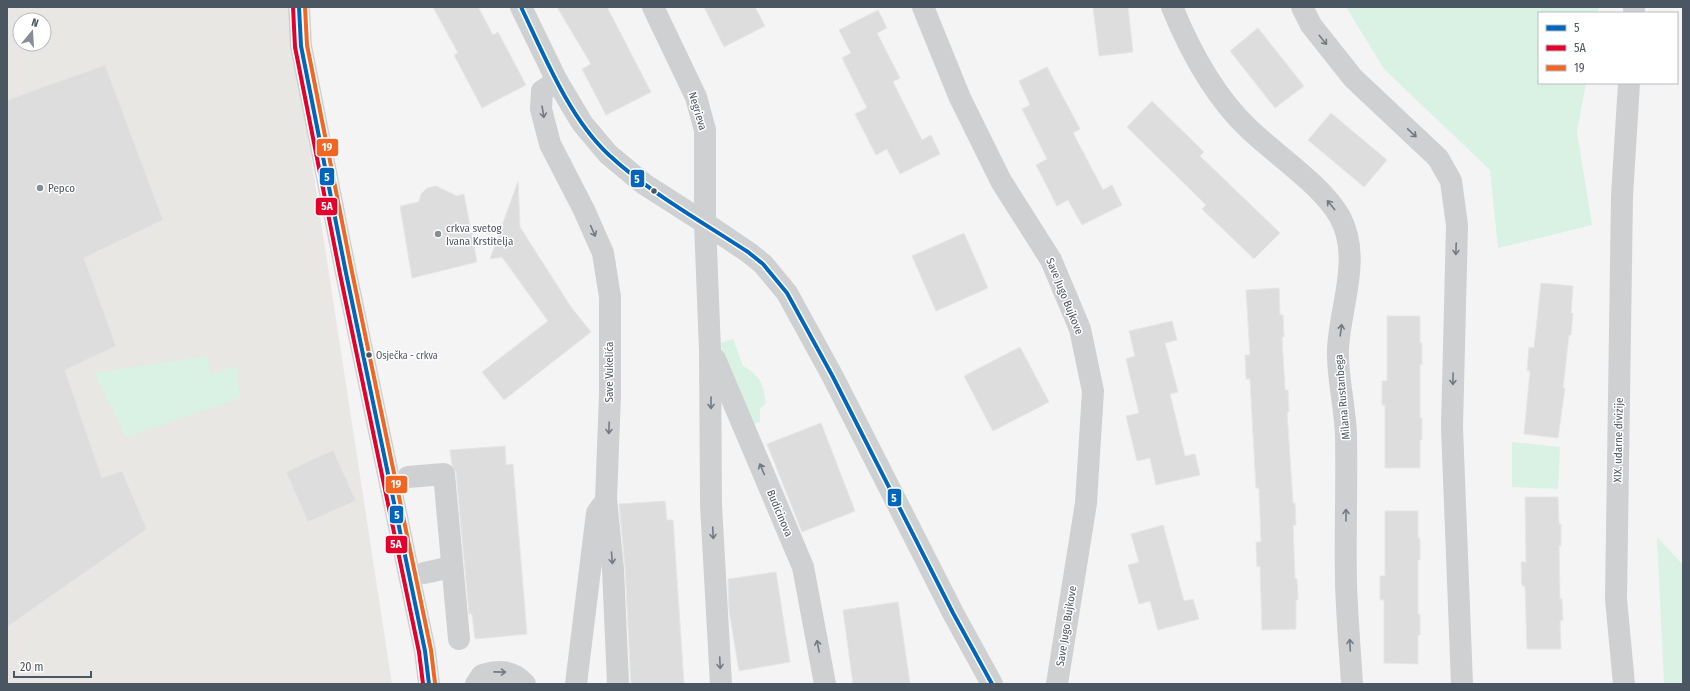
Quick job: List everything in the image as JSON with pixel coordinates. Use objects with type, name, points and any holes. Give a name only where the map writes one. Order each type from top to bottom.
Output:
[{"type":"street","points":[[300,7],[301,46],[346,273],[426,651],[429,684]]},
{"type":"street","points":[[521,7],[557,81],[582,123],[608,154],[644,184],[706,222],[763,264],[787,293],[836,384],[953,613],[992,684]]},
{"type":"street","name":"Negrieva","points":[[653,7],[696,97],[705,130],[710,350],[711,505],[721,684]]},
{"type":"street","name":"Save Jugo Bujkove","points":[[922,7],[960,98],[1001,181],[1051,260],[1080,330],[1093,391],[1086,503],[1057,684]]},
{"type":"street","name":"Milana Rustanbega","points":[[1172,7],[1180,28],[1211,84],[1248,128],[1317,189],[1339,215],[1343,223],[1348,245],[1350,270],[1338,349],[1346,433],[1346,584],[1352,684]]},
{"type":"street","points":[[1302,7],[1310,25],[1353,78],[1438,158],[1451,181],[1457,225],[1452,427],[1462,684]]},
{"type":"street","name":"Save Vukelića","points":[[557,81],[542,91],[541,109],[550,144],[584,210],[603,253],[610,297],[610,395],[606,499],[613,569],[618,684]]},
{"type":"street","name":"XIX. udarne divizije","points":[[1624,684],[1616,598],[1622,196],[1629,84]]},
{"type":"street","name":"Budicinova","points":[[710,350],[803,568],[825,684]]},
{"type":"street","points":[[408,477],[444,474],[459,639]]},
{"type":"street","points":[[576,684],[596,513],[606,499]]},
{"type":"street","points":[[424,573],[452,567]]},
{"type":"street","points":[[476,684],[482,675],[504,671],[518,677],[525,684]]},
{"type":"shaded area","points":[[7,7],[288,7],[392,684],[7,684]]},
{"type":"green space","points":[[1346,7],[1599,7],[1598,12],[1538,12],[1538,84],[1586,84],[1577,132],[1592,225],[1498,248],[1490,170],[1384,69]]},
{"type":"green space","points":[[733,339],[743,366],[754,373],[760,380],[766,403],[760,409],[760,422],[747,427],[720,343]]},
{"type":"green space","points":[[207,356],[210,374],[237,366],[240,398],[126,437],[94,373]]},
{"type":"green space","points":[[1512,442],[1560,447],[1558,489],[1512,487]]},
{"type":"green space","points":[[1657,537],[1683,565],[1683,684],[1664,684]]},
{"type":"building","points":[[433,7],[478,7],[493,35],[498,32],[526,85],[482,108],[454,55],[458,53]]},
{"type":"building","points":[[557,7],[607,7],[651,92],[606,115],[582,69],[591,64]]},
{"type":"building","points":[[704,7],[755,7],[765,26],[724,47]]},
{"type":"building","points":[[1093,7],[1128,7],[1133,52],[1099,56]]},
{"type":"building","points":[[878,10],[887,28],[877,33],[900,78],[893,82],[922,140],[931,135],[940,154],[900,174],[887,149],[876,155],[855,114],[867,108],[842,58],[851,53],[839,30]]},
{"type":"building","points":[[1258,28],[1304,86],[1275,108],[1230,51]]},
{"type":"building","points":[[105,65],[163,220],[84,258],[116,346],[65,370],[102,478],[122,471],[147,529],[7,627],[7,100]]},
{"type":"building","points":[[1047,67],[1080,129],[1073,133],[1103,190],[1112,185],[1122,205],[1082,225],[1068,200],[1057,206],[1036,165],[1047,159],[1022,109],[1030,105],[1019,81]]},
{"type":"building","points":[[1152,101],[1204,152],[1200,156],[1280,233],[1254,259],[1202,209],[1206,205],[1127,127]]},
{"type":"building","points":[[1331,113],[1387,160],[1364,187],[1308,140]]},
{"type":"building","points":[[518,181],[520,227],[571,307],[591,332],[504,400],[482,372],[548,321],[502,257],[490,259]]},
{"type":"building","name":"crkva svetog Ivana Krstitelja","points":[[436,186],[457,196],[464,194],[477,262],[412,278],[400,206],[419,202],[421,194],[427,188]]},
{"type":"building","points":[[964,233],[988,288],[936,311],[912,256]]},
{"type":"building","points":[[1541,283],[1573,286],[1571,335],[1569,335],[1563,388],[1565,388],[1558,438],[1524,434],[1530,371],[1527,371],[1529,347],[1534,348]]},
{"type":"building","points":[[1279,288],[1280,315],[1283,315],[1284,337],[1282,337],[1285,390],[1288,390],[1289,412],[1287,412],[1293,503],[1295,503],[1296,525],[1293,525],[1295,579],[1297,579],[1298,600],[1296,600],[1296,629],[1262,630],[1260,566],[1257,567],[1256,542],[1261,542],[1259,488],[1256,488],[1250,379],[1246,379],[1245,355],[1250,355],[1246,290]]},
{"type":"building","points":[[1387,316],[1420,316],[1422,365],[1420,364],[1420,418],[1422,418],[1422,440],[1420,440],[1420,468],[1385,468],[1385,405],[1382,405],[1382,381],[1387,381]]},
{"type":"building","points":[[1172,321],[1177,340],[1165,343],[1178,392],[1170,394],[1185,456],[1195,454],[1200,475],[1156,485],[1150,458],[1137,461],[1126,416],[1139,413],[1126,359],[1135,356],[1129,331]]},
{"type":"building","points":[[1020,347],[1049,402],[993,431],[964,376]]},
{"type":"building","points":[[821,423],[855,511],[802,532],[767,444]]},
{"type":"building","points":[[505,446],[506,465],[513,464],[527,634],[475,639],[472,614],[469,614],[456,473],[452,465],[450,450]]},
{"type":"building","points":[[333,450],[356,501],[308,522],[286,472]]},
{"type":"building","points":[[1525,497],[1558,497],[1559,524],[1561,524],[1561,546],[1559,545],[1560,599],[1562,599],[1563,620],[1560,621],[1561,649],[1527,649],[1525,586],[1522,586],[1521,562],[1526,562]]},
{"type":"building","points":[[665,501],[667,520],[673,520],[684,684],[631,684],[625,568],[619,504]]},
{"type":"building","points":[[1385,511],[1418,511],[1420,560],[1418,560],[1418,614],[1420,614],[1420,635],[1418,635],[1418,664],[1384,663],[1384,600],[1380,600],[1380,576],[1385,576]]},
{"type":"building","points":[[1163,525],[1184,601],[1193,599],[1199,619],[1158,630],[1150,601],[1139,604],[1128,565],[1139,562],[1131,534]]},
{"type":"building","points":[[776,572],[790,662],[739,671],[729,610],[728,579]]},
{"type":"building","points":[[898,602],[910,684],[853,684],[843,610]]},
{"type":"transit line","name":"5A","points":[[293,7],[295,47],[340,274],[419,652],[423,684]]},
{"type":"transit line","name":"5","points":[[299,7],[301,46],[346,273],[425,651],[429,684]]},
{"type":"transit line","name":"19","points":[[305,7],[307,45],[352,272],[431,650],[435,683]]},
{"type":"transit line","name":"5","points":[[521,7],[548,65],[570,105],[595,140],[609,155],[641,182],[748,252],[763,264],[787,293],[833,377],[953,613],[992,684]]},
{"type":"place","name":"Pepco","points":[[40,188]]},
{"type":"place","name":"crkva svetog Ivana Krstitelja","points":[[438,234]]},
{"type":"place","name":"Osječka - crkva","points":[[369,355]]}]
